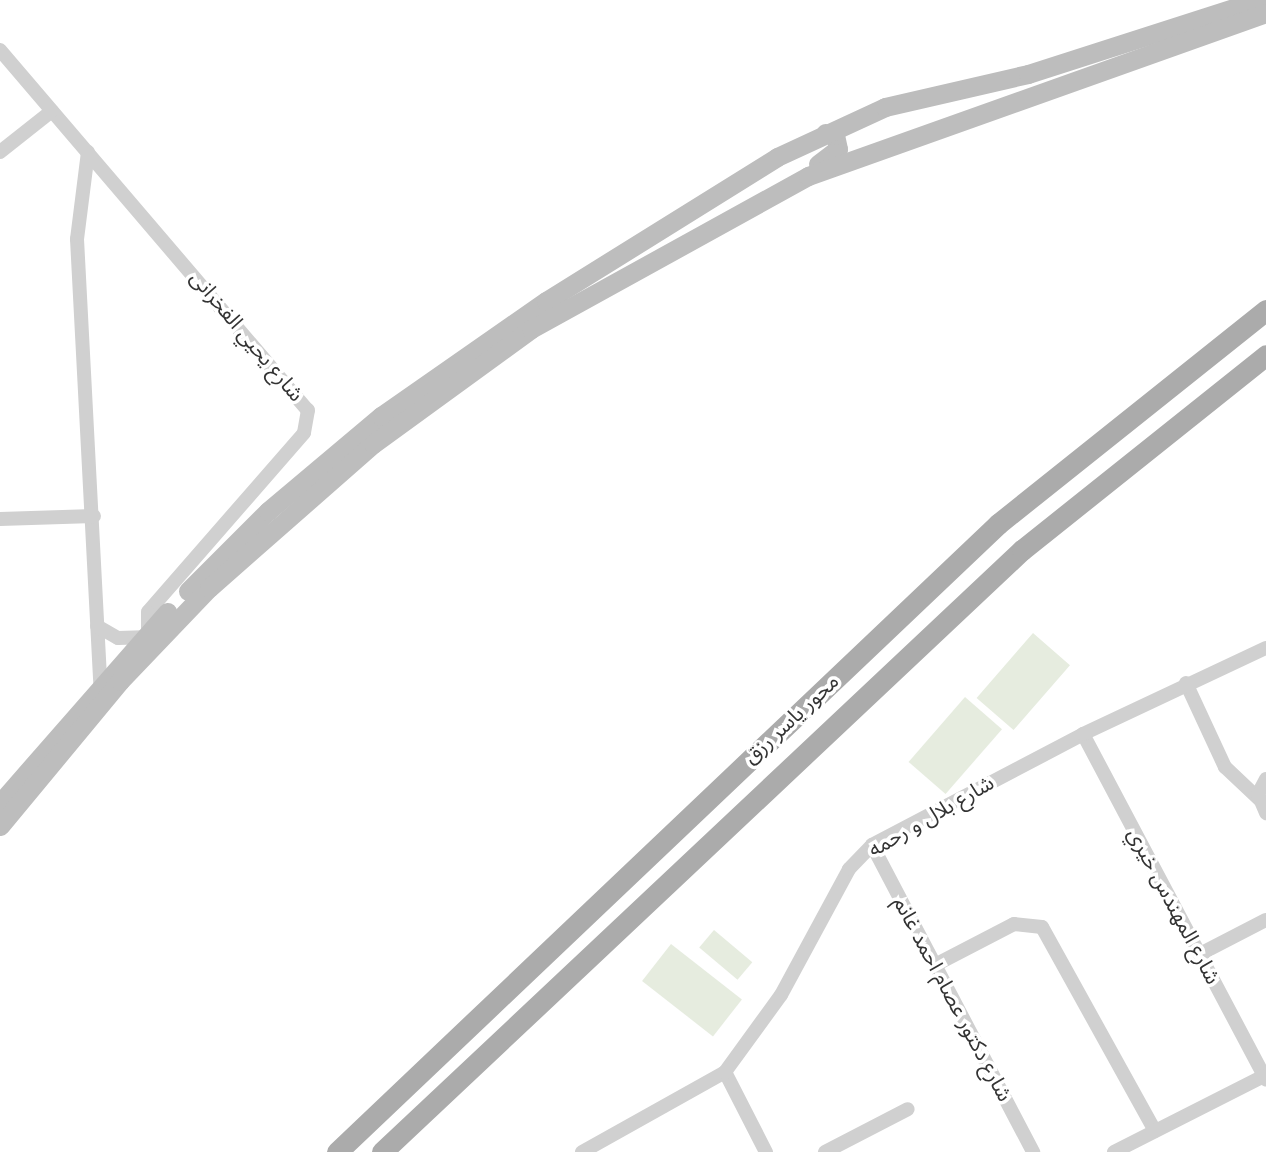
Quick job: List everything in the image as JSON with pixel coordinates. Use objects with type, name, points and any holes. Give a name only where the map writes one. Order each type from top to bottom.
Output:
[{"type":"main road","name":"محور ياسر رزق","points":[[337,1152],[998,524],[1266,310]]},
{"type":"main road","name":"محور ياسر رزق","points":[[382,1152],[1021,550],[1266,355]]},
{"type":"street","points":[[0,803],[100,683],[236,530],[480,345],[825,132],[885,107],[1028,74],[1258,0]]},
{"type":"street","points":[[0,826],[167,631],[373,444],[568,306],[808,176],[1266,13]]},
{"type":"street","name":"شارع يحيي الفخرانى","points":[[0,50],[308,410],[304,433],[236,530]]},
{"type":"street","points":[[0,152],[52,111]]},
{"type":"street","points":[[808,176],[838,149],[838,139],[825,132]]},
{"type":"street","points":[[88,152],[77,239],[94,516],[100,683]]},
{"type":"street","points":[[0,519],[94,516]]},
{"type":"street","points":[[97,626],[118,638],[145,634]]},
{"type":"street","name":"شارع بلال و رحمه","points":[[582,1152],[725,1072],[781,995],[849,869],[872,845],[1083,734],[1186,683],[1266,648]]},
{"type":"street","points":[[1186,683],[1225,767],[1259,799],[1266,813]]},
{"type":"street","name":"شارع المهندس خيري","points":[[1083,734],[1265,1077]]},
{"type":"street","points":[[1259,799],[1266,779]]},
{"type":"street","name":"شارع دكتور عصام احمد غانم","points":[[872,845],[1033,1152]]},
{"type":"street","points":[[1200,954],[1266,920]]},
{"type":"street","points":[[935,965],[1014,924],[1042,927],[1155,1131]]},
{"type":"street","points":[[725,1072],[766,1152]]},
{"type":"street","points":[[1114,1152],[1265,1077]]},
{"type":"street","points":[[825,1152],[908,1109]]},
{"type":"shaded area","points":[[1033,633],[1070,665],[1014,730],[977,698]]},
{"type":"shaded area","points":[[965,697],[1002,729],[946,794],[909,762]]},
{"type":"shaded area","points":[[714,930],[752,962],[738,980],[699,948]]},
{"type":"shaded area","points":[[671,944],[742,999],[713,1036],[642,981]]}]
